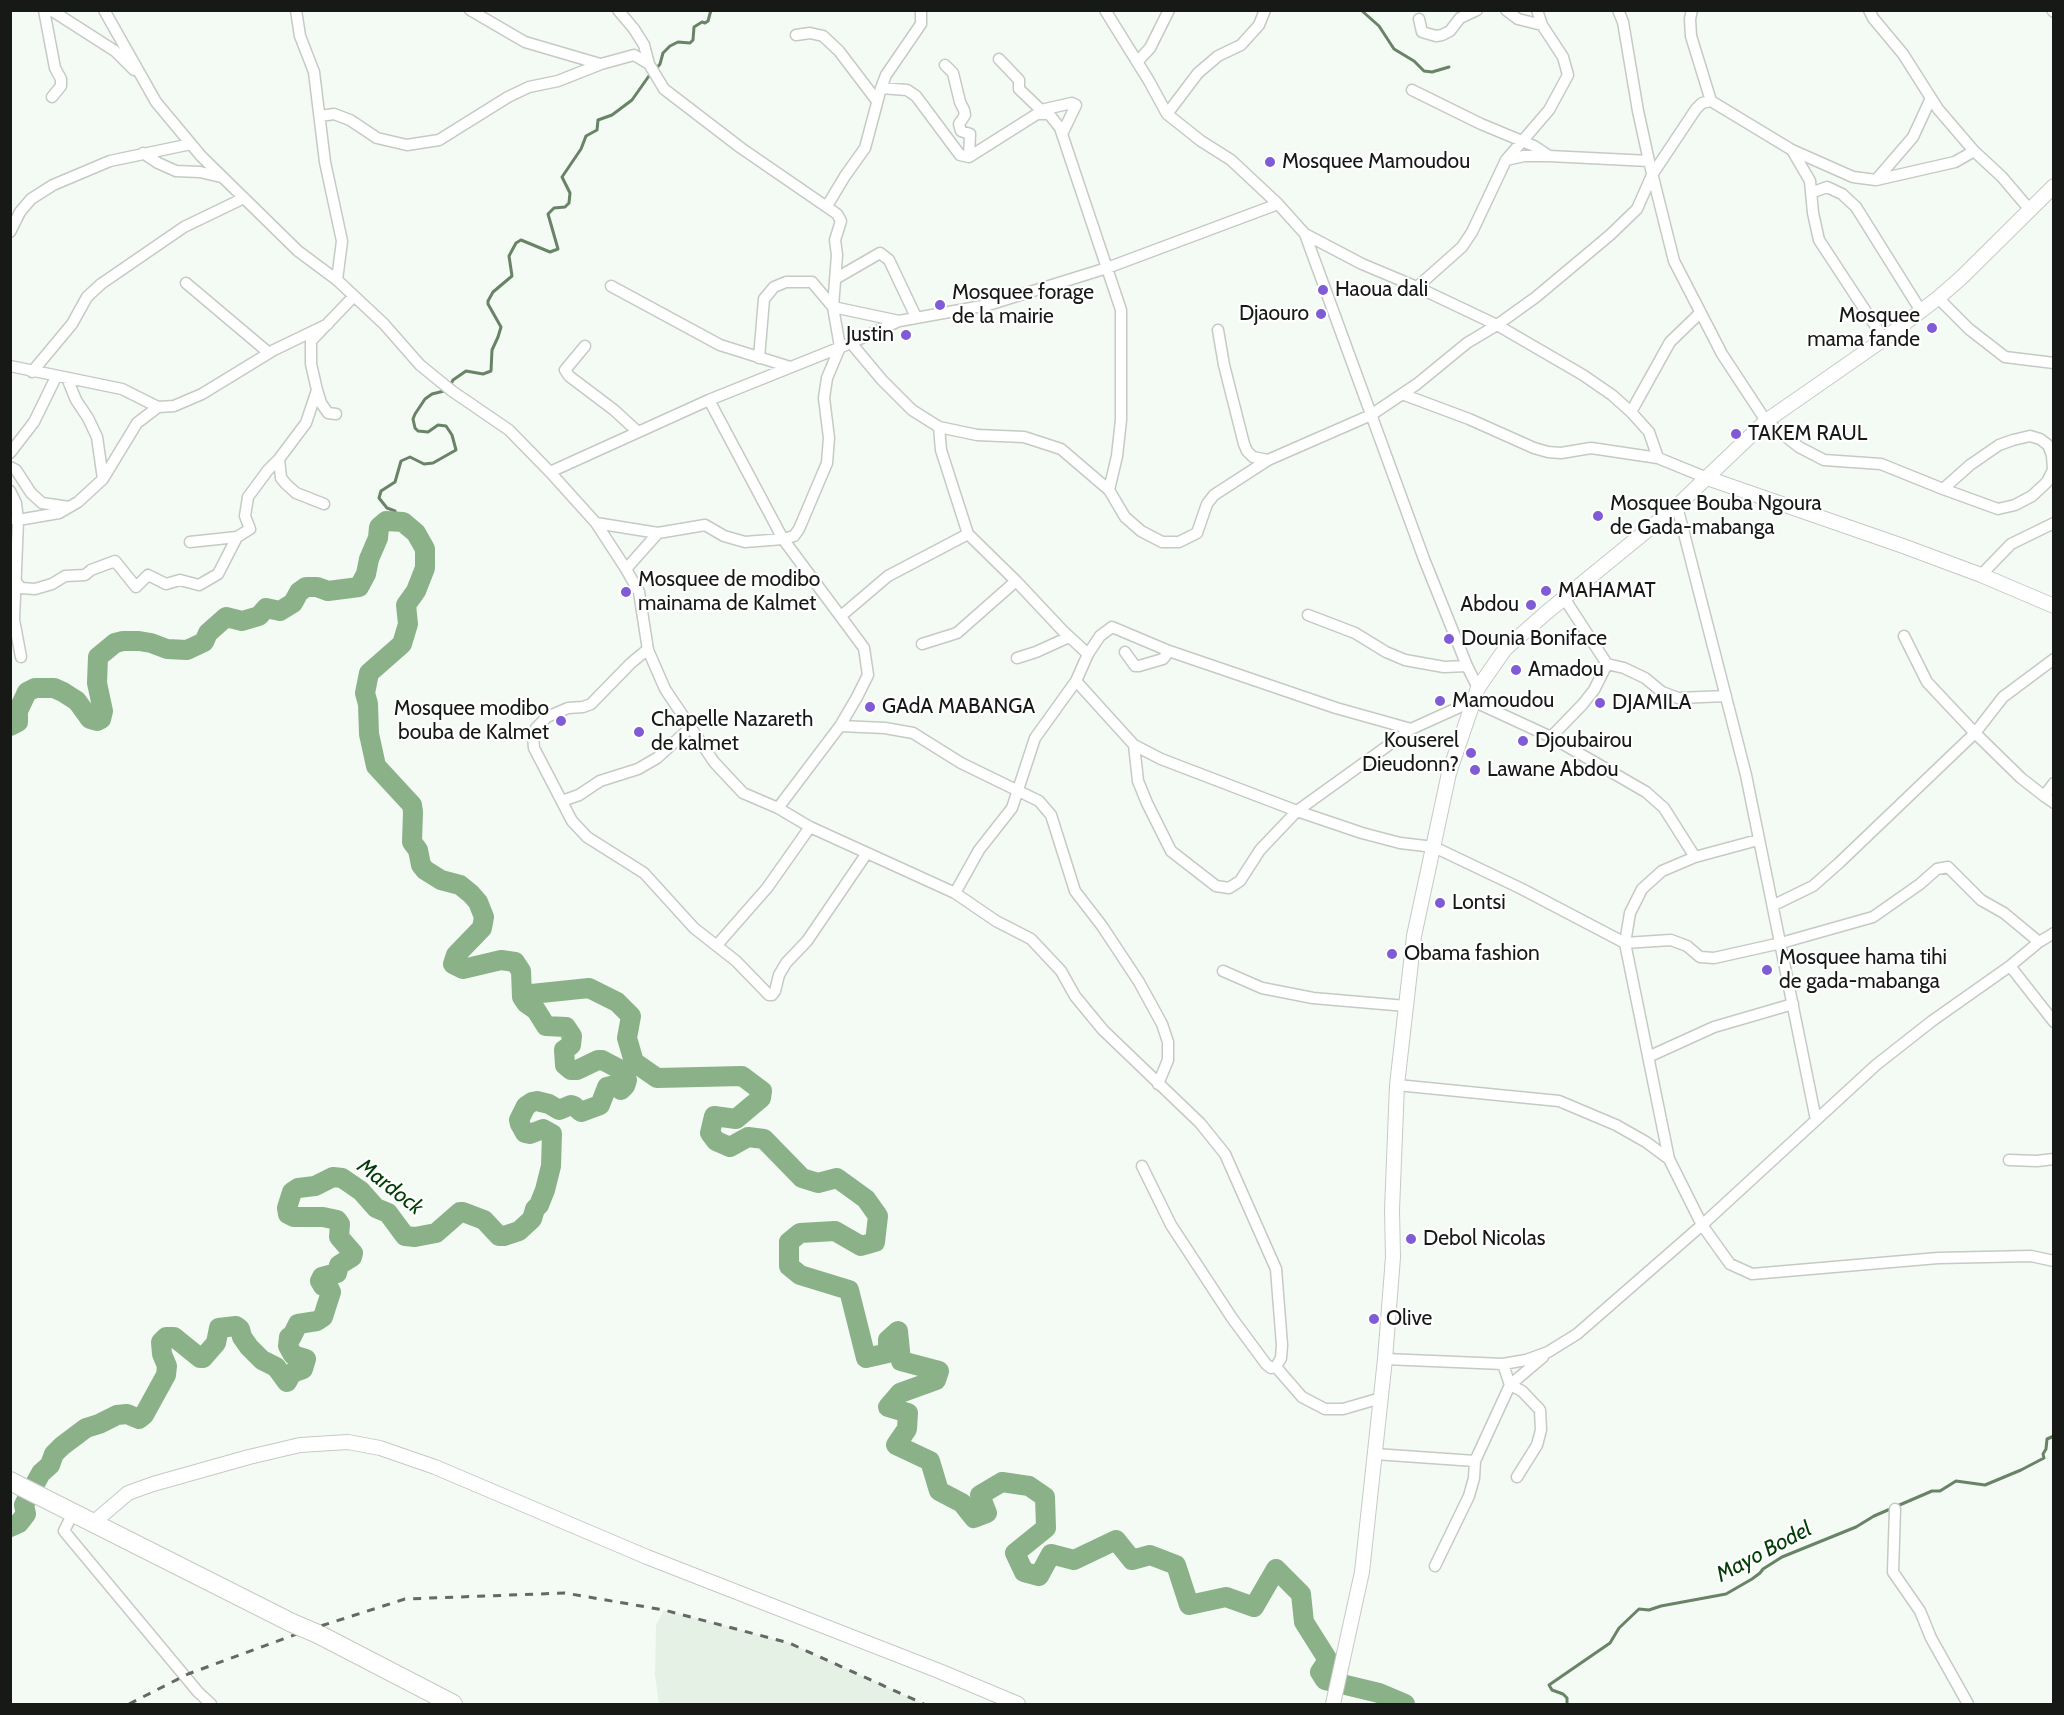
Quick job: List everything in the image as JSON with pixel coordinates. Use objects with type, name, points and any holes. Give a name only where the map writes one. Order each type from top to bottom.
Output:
[{"type":"main road","points":[[10,1481],[94,1521],[453,1704]]},
{"type":"street","points":[[44,10],[55,68],[61,79],[61,86],[52,97]]},
{"type":"street","points":[[51,10],[115,51],[144,81]]},
{"type":"street","points":[[104,10],[156,102],[191,144],[298,250],[337,280],[384,324],[420,365],[449,389],[509,430],[596,523],[639,592],[648,649],[665,689],[714,762],[743,793],[778,808],[810,827],[955,893],[996,921],[1031,939],[1061,971],[1075,996],[1103,1030],[1200,1124],[1225,1154],[1276,1269],[1282,1345],[1281,1358],[1276,1367]]},
{"type":"street","points":[[296,10],[300,36],[314,72],[325,162],[342,241],[337,280]]},
{"type":"street","points":[[470,10],[525,42],[601,64]]},
{"type":"street","points":[[596,523],[658,533],[705,525],[724,536],[745,542],[794,536],[827,463],[829,438],[824,398],[827,378],[840,347],[833,307],[837,255],[835,240],[841,221],[837,214],[741,148],[664,89],[652,70],[644,45],[618,10]]},
{"type":"street","points":[[827,206],[865,148],[886,75],[921,24],[921,10]]},
{"type":"street","points":[[1105,10],[1167,114],[1201,141],[1231,160],[1278,204],[1305,234],[1362,264],[1497,325],[1583,375],[1612,395],[1631,412],[1649,432],[1658,458]]},
{"type":"street","points":[[1137,62],[1150,48],[1169,10]]},
{"type":"street","points":[[1167,114],[1197,74],[1218,56],[1241,45],[1259,25],[1265,10]]},
{"type":"street","points":[[1419,18],[1422,32],[1436,36],[1450,31],[1460,18],[1477,10]]},
{"type":"street","points":[[1506,10],[1518,19],[1542,25]]},
{"type":"street","points":[[1417,287],[1462,247],[1472,232],[1506,160],[1549,110],[1568,75],[1563,57],[1542,25],[1537,10]]},
{"type":"street","points":[[1618,10],[1623,22],[1638,111],[1652,175],[1674,261],[1722,354],[1766,421],[1799,447],[1824,460],[1881,464],[1943,489],[1998,509],[2014,505],[2032,496],[2047,482],[2053,470],[2052,455],[2048,445],[2040,439],[2030,436],[2013,440],[1999,446],[1970,465],[1943,489]]},
{"type":"street","points":[[1692,10],[1691,36],[1711,101],[1792,150],[1853,177],[1876,180],[1955,162],[1974,151]]},
{"type":"street","points":[[1869,10],[1872,18],[1904,54],[1938,110],[2030,210]]},
{"type":"street","points":[[796,35],[810,33],[823,36],[839,51],[878,101]]},
{"type":"street","points":[[320,116],[334,114],[350,120],[377,138],[407,145],[439,140],[530,87],[558,81],[601,64],[634,55],[652,70]]},
{"type":"street","points":[[999,59],[1019,80],[1019,89],[1041,110],[1072,103],[1076,105],[1062,134]]},
{"type":"street","points":[[945,65],[953,73],[964,110],[965,115],[959,124],[961,131],[970,134],[969,157]]},
{"type":"street","points":[[866,86],[907,90],[916,96],[960,155],[969,157],[1037,114],[1049,114],[1060,128],[1121,310],[1121,420],[1117,456],[1109,490]]},
{"type":"street","points":[[1412,90],[1481,124],[1522,140],[1549,156]]},
{"type":"street","points":[[1876,180],[1913,137],[1931,98]]},
{"type":"street","points":[[851,343],[882,380],[912,410],[939,427],[977,435],[1024,437],[1061,449],[1109,490],[1125,517],[1141,531],[1162,542],[1179,542],[1197,533],[1207,504],[1214,495],[1268,460],[1371,415],[1467,343],[1536,297],[1636,209],[1652,175],[1696,109],[1702,103],[1711,101]]},
{"type":"street","points":[[11,229],[31,198],[53,185],[110,161],[191,144]]},
{"type":"street","points":[[1792,150],[1810,181],[1813,213],[1819,240],[1884,339]]},
{"type":"street","points":[[143,153],[176,171],[200,172],[223,177]]},
{"type":"street","points":[[1506,160],[1524,156],[1549,156],[1649,161]]},
{"type":"street","points":[[1811,193],[1853,177]]},
{"type":"street","points":[[1335,1691],[1362,1572],[1381,1398],[1393,1257],[1392,1210],[1397,1085],[1414,936],[1449,773],[1478,688],[1505,649],[1677,506],[1766,421],[1884,339],[1938,298],[2054,186]]},
{"type":"street","points":[[1827,187],[1842,194],[1856,207],[1921,311]]},
{"type":"street","points":[[32,372],[72,324],[87,297],[101,284],[184,227],[244,198]]},
{"type":"street","points":[[550,472],[709,400],[851,343],[899,321],[988,305],[1107,268],[1278,204]]},
{"type":"street","points":[[1305,234],[1424,559],[1478,688]]},
{"type":"street","points":[[835,279],[880,253],[889,260],[916,317]]},
{"type":"street","points":[[759,358],[764,299],[774,286],[786,282],[812,282],[833,307],[899,321]]},
{"type":"street","points":[[186,283],[269,353]]},
{"type":"street","points":[[611,286],[720,345],[790,367]]},
{"type":"street","points":[[336,414],[328,413],[321,403],[310,364],[311,341],[354,296]]},
{"type":"street","points":[[1938,298],[1969,329],[2005,357],[2054,363]]},
{"type":"street","points":[[1631,412],[1670,342],[1701,312]]},
{"type":"street","points":[[10,366],[122,389],[158,407],[174,406],[202,394],[269,353],[328,324]]},
{"type":"street","points":[[1218,330],[1224,365],[1244,444],[1253,457],[1268,460]]},
{"type":"street","points":[[585,346],[565,370],[569,376],[614,410],[638,432]]},
{"type":"street","points":[[10,453],[34,422],[61,378]]},
{"type":"street","points":[[61,378],[98,437],[103,479]]},
{"type":"street","points":[[190,542],[237,537],[250,529],[245,516],[248,497],[306,423],[317,390]]},
{"type":"street","points":[[1402,394],[1548,452],[1561,453],[1591,448],[1658,458],[1707,478],[1981,575],[2054,606]]},
{"type":"street","points":[[709,400],[783,539],[864,648],[868,675],[840,726],[778,808]]},
{"type":"street","points":[[14,520],[59,513],[69,507],[103,479],[137,423],[158,407]]},
{"type":"street","points":[[939,427],[941,450],[968,534],[1088,654]]},
{"type":"street","points":[[279,459],[281,478],[286,484],[296,493],[324,504]]},
{"type":"street","points":[[10,467],[16,470],[35,498],[42,503],[69,507]]},
{"type":"street","points":[[10,491],[16,503],[14,620],[21,657]]},
{"type":"street","points":[[1677,506],[1746,775],[1816,1120]]},
{"type":"street","points":[[1981,575],[2011,544],[2054,523]]},
{"type":"street","points":[[626,569],[658,533]]},
{"type":"street","points":[[841,616],[888,576],[968,534]]},
{"type":"street","points":[[16,583],[21,588],[35,589],[52,584],[65,576],[84,574],[115,561],[136,587],[148,575],[166,584],[180,579],[198,585],[218,574],[237,537]]},
{"type":"street","points":[[922,644],[957,633],[1016,581]]},
{"type":"street","points":[[1564,598],[1607,664],[1624,668],[1645,678],[1662,692],[1677,699],[1726,696]]},
{"type":"street","points":[[1308,615],[1355,633],[1386,652],[1405,660],[1444,667],[1467,666]]},
{"type":"street","points":[[955,893],[979,850],[1012,808],[1035,738],[1076,681],[1088,654],[1100,636],[1112,627],[1169,651],[1336,708],[1411,729]]},
{"type":"street","points":[[1904,636],[1927,682],[2021,778],[2054,803]]},
{"type":"street","points":[[1017,658],[1069,637]]},
{"type":"street","points":[[648,649],[591,704],[568,708],[547,717],[536,728],[533,736],[534,748],[572,821],[587,837],[644,873],[694,928],[717,945],[769,995],[772,995],[786,963],[807,941],[867,853]]},
{"type":"street","points":[[1125,652],[1135,666],[1139,666],[1163,659],[1169,651]]},
{"type":"street","points":[[1774,905],[1813,886],[1975,733],[2003,697],[2054,659]]},
{"type":"street","points":[[1551,737],[1594,690],[1607,664]]},
{"type":"street","points":[[1076,681],[1134,745],[1161,759],[1297,811],[1362,833],[1400,843],[1434,847],[1522,889],[1625,943],[1671,940],[1687,946],[1700,957],[1714,958],[1781,943],[1873,917],[1937,869],[1948,867],[1982,900],[2004,913],[2039,942]]},
{"type":"street","points":[[1134,745],[1138,781],[1171,850],[1216,886],[1230,888],[1240,881],[1260,850],[1297,811],[1411,729],[1473,701],[1551,737],[1646,792],[1664,808],[1695,857]]},
{"type":"street","points":[[840,726],[885,728],[913,733],[961,763],[1039,801],[1051,815],[1075,891],[1102,926],[1139,982],[1162,1024],[1168,1041],[1168,1060],[1158,1084]]},
{"type":"street","points":[[562,801],[579,795],[600,781],[638,769],[657,758],[690,728]]},
{"type":"street","points":[[2044,796],[2054,783]]},
{"type":"street","points":[[717,945],[767,888],[810,827]]},
{"type":"street","points":[[1758,840],[1695,857],[1662,872],[1642,889],[1630,913],[1625,943],[1669,1160],[1702,1225],[1730,1264],[1752,1274],[1938,1258],[2031,1256],[2054,1261]]},
{"type":"street","points":[[1435,1566],[1469,1496],[1474,1478],[1475,1461],[1510,1385],[1548,1353],[1577,1334],[1702,1225],[1876,1065],[2054,933]]},
{"type":"street","points":[[2010,966],[2054,1022]]},
{"type":"street","points":[[1223,971],[1262,988],[1313,998],[1406,1006]]},
{"type":"street","points":[[1648,1057],[1714,1027],[1793,1004]]},
{"type":"street","points":[[1397,1085],[1559,1101],[1616,1125],[1646,1142],[1669,1160]]},
{"type":"street","points":[[2009,1160],[2054,1159]]},
{"type":"street","points":[[1142,1166],[1172,1225],[1232,1318],[1266,1364],[1271,1368],[1276,1367]]},
{"type":"street","points":[[1385,1359],[1503,1364],[1548,1353]]},
{"type":"street","points":[[1503,1364],[1510,1385],[1522,1391],[1540,1410],[1541,1430],[1538,1446],[1517,1477]]},
{"type":"street","points":[[1276,1367],[1302,1398],[1324,1409],[1343,1409],[1381,1398]]},
{"type":"street","points":[[94,1521],[128,1493],[249,1457],[300,1445],[348,1442],[380,1448],[435,1467],[647,1557],[1018,1704]]},
{"type":"street","points":[[1374,1454],[1475,1461]]},
{"type":"street","points":[[1895,1509],[1893,1572],[1920,1611],[1931,1638],[1968,1704]]},
{"type":"street","points":[[68,1510],[64,1531],[198,1692],[211,1704]]},
{"type":"shaded area","points":[[664,1610],[789,1643],[924,1704],[659,1704],[655,1675],[656,1625]]},
{"type":"waterway","points":[[656,69],[663,53],[670,46],[678,42],[690,43],[693,40],[694,27],[708,21],[711,10]]},
{"type":"waterway","points":[[1361,10],[1379,26],[1394,49],[1414,61],[1424,71],[1432,72],[1449,67]]},
{"type":"waterway","points":[[399,521],[395,511],[387,508],[379,498],[381,491],[395,482],[401,461],[410,457],[424,464],[433,463],[456,450],[452,435],[446,426],[438,425],[428,432],[418,431],[413,419],[415,414],[425,399],[432,394],[448,390],[453,380],[466,371],[483,374],[491,371],[492,350],[501,327],[488,301],[493,292],[512,276],[509,256],[516,243],[521,240],[550,252],[558,249],[548,214],[554,208],[565,207],[569,203],[570,193],[562,177],[581,149],[586,136],[597,130],[598,120],[612,115],[632,100],[651,73]]},
{"type":"waterway","name":"Mardock","points":[[10,726],[18,722],[18,711],[27,692],[35,688],[54,688],[63,692],[77,701],[90,719],[97,721],[101,719],[103,711],[97,683],[98,657],[115,643],[139,641],[167,649],[187,650],[204,642],[208,633],[226,617],[242,621],[259,616],[266,608],[280,611],[293,603],[299,592],[306,587],[317,587],[328,591],[359,587],[366,574],[369,559],[378,538],[379,527],[386,521],[403,522],[416,533],[425,549],[425,568],[416,591],[406,605],[408,624],[402,644],[369,673],[365,693],[368,704],[369,734],[376,766],[412,805],[412,842],[418,850],[421,865],[441,880],[460,885],[471,894],[478,902],[484,917],[482,928],[456,955],[453,964],[463,969],[501,960],[515,962],[521,971],[522,997],[526,1003],[536,1010],[546,1026],[566,1027],[572,1036],[571,1045],[564,1050],[565,1065],[571,1070],[577,1070],[602,1060],[623,1071],[627,1080],[621,1090],[615,1085],[607,1087],[600,1105],[581,1112],[571,1105],[559,1110],[537,1101],[526,1106],[519,1120],[525,1133],[530,1134],[543,1129],[552,1134],[551,1166],[539,1205],[532,1219],[519,1231],[499,1236],[484,1220],[460,1212],[436,1233],[415,1237],[405,1236],[388,1213],[376,1208],[361,1191],[342,1178],[333,1177],[315,1186],[298,1188],[292,1192],[287,1208],[288,1214],[294,1217],[323,1217],[337,1220],[340,1224],[339,1237],[353,1253],[352,1257],[339,1265],[337,1273],[322,1277],[320,1281],[331,1292],[323,1317],[317,1321],[298,1324],[291,1338],[289,1337],[288,1346],[293,1355],[306,1359],[303,1369],[292,1373],[287,1382],[276,1367],[262,1360],[249,1347],[240,1329],[236,1326],[219,1328],[216,1343],[203,1358],[174,1337],[166,1337],[161,1342],[162,1354],[167,1366],[166,1375],[144,1415],[139,1419],[127,1414],[117,1415],[86,1428],[62,1446],[54,1454],[50,1465],[41,1473],[31,1491],[24,1505],[26,1514],[19,1523],[10,1527]]},
{"type":"waterway","points":[[522,995],[589,988],[617,1002],[631,1016],[627,1038],[634,1062],[657,1078],[742,1076],[762,1091],[761,1098],[736,1119],[714,1116],[710,1133],[716,1141],[730,1147],[748,1137],[764,1139],[802,1178],[818,1183],[837,1178],[866,1199],[878,1216],[875,1242],[861,1246],[835,1231],[800,1233],[789,1242],[789,1266],[800,1275],[849,1290],[866,1358],[888,1353],[888,1340],[898,1331],[901,1361],[939,1371],[936,1380],[900,1393],[888,1407],[908,1413],[907,1429],[896,1445],[930,1461],[939,1491],[962,1503],[974,1518],[987,1513],[980,1495],[1002,1482],[1029,1486],[1045,1497],[1046,1528],[1015,1553],[1024,1572],[1039,1576],[1051,1554],[1074,1560],[1116,1540],[1132,1560],[1150,1555],[1176,1565],[1189,1605],[1226,1597],[1254,1607],[1276,1569],[1301,1594],[1304,1622],[1328,1660],[1320,1672],[1325,1680],[1379,1693],[1405,1704]]},
{"type":"waterway","name":"Mayo Bodel","points":[[1567,1704],[1567,1698],[1552,1690],[1549,1685],[1610,1643],[1619,1628],[1639,1609],[1649,1610],[1726,1594],[1752,1579],[1782,1557],[1856,1527],[1874,1516],[1932,1491],[1940,1491],[1956,1481],[1985,1485],[2021,1470],[2044,1458],[2047,1439],[2054,1436]]},
{"type":"railway","points":[[129,1704],[188,1674],[305,1631],[405,1599],[565,1593],[664,1610],[789,1643],[924,1704]]},
{"type":"place","name":"Mosquee Mamoudou","points":[[1270,162]]},
{"type":"place","name":"Haoua dali","points":[[1323,290]]},
{"type":"place","name":"Mosquee forage de la mairie","points":[[940,305]]},
{"type":"place","name":"Djaouro","points":[[1321,314]]},
{"type":"place","name":"Mosquee mama fande","points":[[1932,328]]},
{"type":"place","name":"Justin","points":[[906,335]]},
{"type":"place","name":"TAKEM RAUL","points":[[1736,434]]},
{"type":"place","name":"Mosquee Bouba Ngoura de Gada-mabanga","points":[[1598,516]]},
{"type":"place","name":"MAHAMAT","points":[[1546,591]]},
{"type":"place","name":"Mosquee de modibo mainama de Kalmet","points":[[626,592]]},
{"type":"place","name":"Abdou","points":[[1531,605]]},
{"type":"place","name":"Dounia Boniface","points":[[1449,639]]},
{"type":"place","name":"Amadou","points":[[1516,670]]},
{"type":"place","name":"Mamoudou","points":[[1440,701]]},
{"type":"place","name":"DJAMILA","points":[[1600,703]]},
{"type":"place","name":"GAdA MABANGA","points":[[870,707]]},
{"type":"place","name":"Mosquee modibo bouba de Kalmet","points":[[561,721]]},
{"type":"place","name":"Chapelle Nazareth de kalmet","points":[[639,732]]},
{"type":"place","name":"Djoubairou","points":[[1523,741]]},
{"type":"place","name":"Kouserel Dieudonn?","points":[[1471,753]]},
{"type":"place","name":"Lawane Abdou","points":[[1475,770]]},
{"type":"place","name":"Lontsi","points":[[1440,903]]},
{"type":"place","name":"Obama fashion","points":[[1392,954]]},
{"type":"place","name":"Mosquee hama tihi de gada-mabanga","points":[[1767,970]]},
{"type":"place","name":"Debol Nicolas","points":[[1411,1239]]},
{"type":"place","name":"Olive","points":[[1374,1319]]}]
